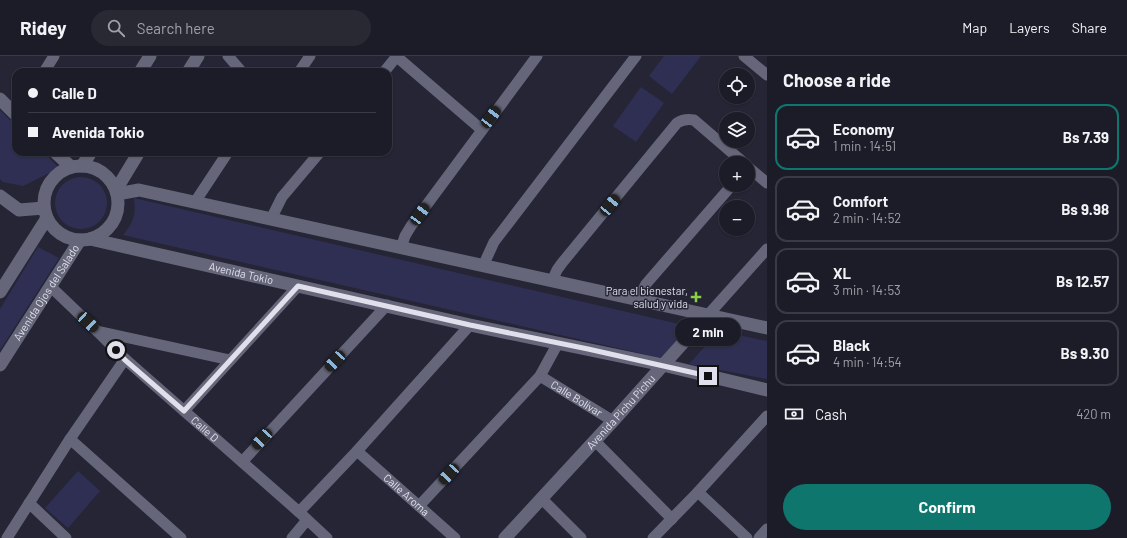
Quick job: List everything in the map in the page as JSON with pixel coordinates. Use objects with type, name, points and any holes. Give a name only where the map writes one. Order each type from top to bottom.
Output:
[{"type":"street","points":[[46,68],[54,56]]},
{"type":"street","points":[[142,68],[150,56]]},
{"type":"street","points":[[190,68],[198,56]]},
{"type":"street","points":[[228,56],[238,68]]},
{"type":"street","points":[[302,68],[310,56]]},
{"type":"street","points":[[387,68],[396,56],[482,130]]},
{"type":"street","points":[[401,248],[405,236],[411,226],[537,56]]},
{"type":"street","points":[[483,266],[494,242],[636,56]]},
{"type":"street","points":[[744,56],[767,75]]},
{"type":"street","points":[[0,99],[12,110]]},
{"type":"street","points":[[552,281],[562,263],[677,123],[682,120],[694,120],[736,156]]},
{"type":"street","points":[[61,156],[77,167]]},
{"type":"street","points":[[77,167],[87,156]]},
{"type":"street","points":[[117,192],[137,156]]},
{"type":"street","points":[[195,202],[225,156]]},
{"type":"street","points":[[271,219],[282,197],[316,156]]},
{"type":"street","points":[[77,167],[99,170],[112,182],[117,192],[118,210],[108,229],[100,235],[85,239],[70,238],[60,234],[53,227],[46,213],[44,197],[53,178],[62,171],[77,167]]},
{"type":"street","points":[[755,173],[767,183]]},
{"type":"street","points":[[117,192],[139,190],[767,328]]},
{"type":"street","points":[[639,300],[646,284],[726,192]]},
{"type":"street","points":[[0,196],[20,210],[46,213]]},
{"type":"street","points":[[0,292],[46,213]]},
{"type":"street","name":"Avenida Tokio","points":[[85,239],[387,305],[470,325],[558,342],[663,365],[767,390]]},
{"type":"street","name":"Avenida Ojos del Salado","points":[[0,365],[50,286],[85,239]]},
{"type":"street","name":"Avenida Pichu Pichu","points":[[504,538],[595,441],[767,249]]},
{"type":"street","name":"Calle D","points":[[50,286],[125,360],[327,538]]},
{"type":"street","points":[[184,411],[298,286]]},
{"type":"street","points":[[242,462],[387,305]]},
{"type":"street","points":[[292,538],[303,516],[357,451],[470,325]]},
{"type":"street","points":[[97,331],[230,360]]},
{"type":"street","points":[[419,506],[540,376],[558,342]]},
{"type":"street","points":[[7,538],[70,440],[125,360]]},
{"type":"street","name":"Calle Bolívar","points":[[540,376],[613,421]]},
{"type":"street","points":[[653,538],[698,492],[767,416]]},
{"type":"street","points":[[70,440],[181,538]]},
{"type":"street","points":[[595,441],[672,519]]},
{"type":"street","name":"Calle Aroma","points":[[357,451],[455,538]]},
{"type":"street","points":[[698,492],[747,538]]},
{"type":"street","points":[[542,499],[581,538]]},
{"type":"street","points":[[29,503],[66,538]]},
{"type":"street","points":[[759,538],[767,529]]},
{"type":"shaded area","points":[[664,56],[701,56],[672,94],[649,76]]},
{"type":"shaded area","points":[[641,87],[664,103],[636,142],[613,126]]},
{"type":"shaded area","points":[[0,110],[12,122],[12,156],[47,156],[59,168],[23,186],[3,182],[0,179]]},
{"type":"shaded area","points":[[76,177],[86,177],[100,184],[107,198],[107,208],[100,222],[86,229],[76,229],[66,225],[59,218],[55,208],[55,198],[59,188],[66,181]]},
{"type":"shaded area","points":[[134,198],[692,327],[665,359],[123,235],[132,222],[135,209]]},
{"type":"shaded area","points":[[38,247],[59,258],[0,350],[0,309]]},
{"type":"shaded area","points":[[719,331],[767,341],[767,379],[689,364]]},
{"type":"shaded area","points":[[78,471],[100,491],[68,528],[45,508]]},
{"type":"place","name":"Para el bienestar, salud y vida","points":[[696,297]]},
{"type":"route","points":[[116,350],[125,360],[184,411],[298,286],[470,325],[663,365],[708,376]]}]
